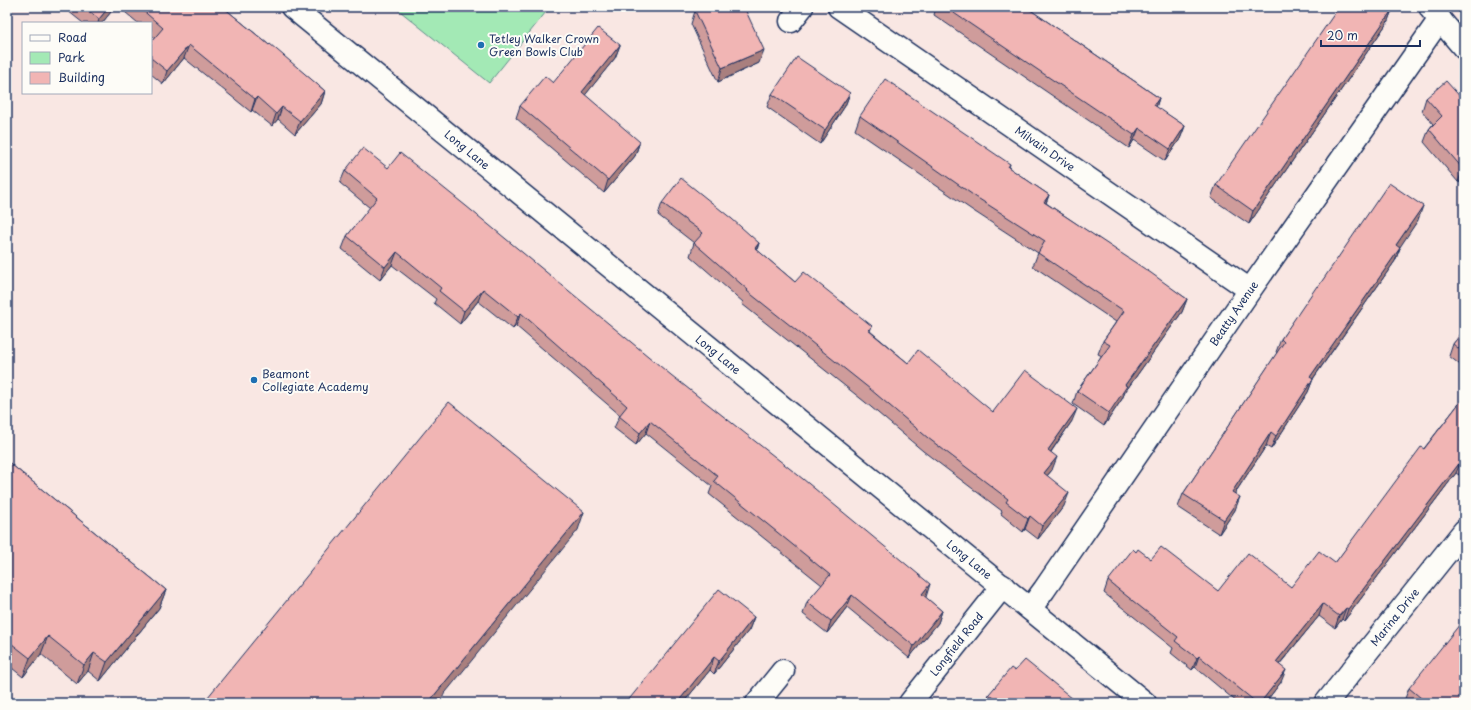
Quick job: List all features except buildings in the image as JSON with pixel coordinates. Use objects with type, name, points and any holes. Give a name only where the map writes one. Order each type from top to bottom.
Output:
[{"type":"street","name":"Long Lane","points":[[292,7],[1145,703]]},
{"type":"street","name":"Milvain Drive","points":[[839,7],[1250,290]]},
{"type":"street","name":"Beatty Avenue","points":[[1030,609],[1250,290],[1435,13]]},
{"type":"street","points":[[1435,13],[1464,48]]},
{"type":"street","name":"Marina Drive","points":[[1326,703],[1464,531]]},
{"type":"street","name":"Longfield Road","points":[[910,703],[1002,586]]},
{"type":"street","points":[[760,702],[783,671]]},
{"type":"green space","name":"Tetley Walker Crown Green Bowls Club","points":[[395,7],[550,7],[489,83]]},
{"type":"place","name":"Tetley Walker Crown Green Bowls Club","points":[[481,45]]},
{"type":"place","name":"Beamont Collegiate Academy","points":[[254,380]]}]
